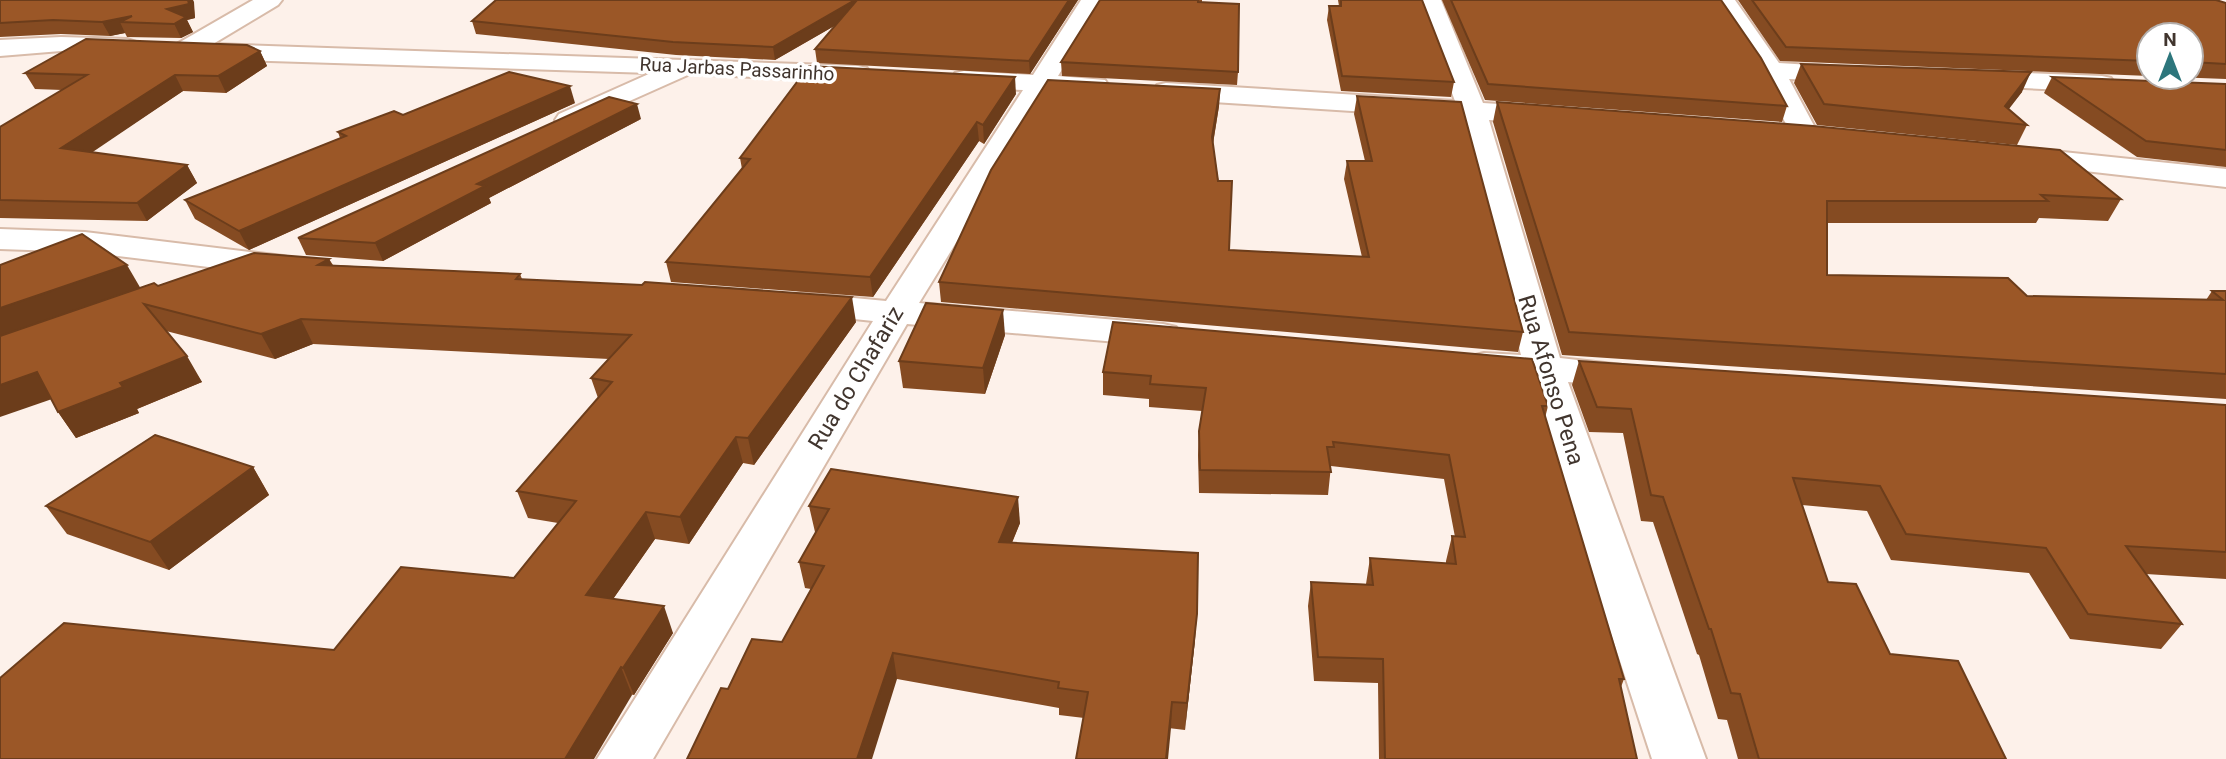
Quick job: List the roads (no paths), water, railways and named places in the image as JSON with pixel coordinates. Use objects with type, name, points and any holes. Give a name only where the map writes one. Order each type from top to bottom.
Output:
[{"type":"street","points":[[184,50],[270,0]]},
{"type":"street","name":"Rua do Chafariz","points":[[624,759],[896,312],[1093,0]]},
{"type":"street","name":"Rua Afonso Pena","points":[[1429,0],[1472,109],[1544,369],[1679,759]]},
{"type":"street","points":[[1723,0],[1772,71],[1805,135]]},
{"type":"street","name":"Rua Jarbas Passarinho","points":[[0,48],[61,44],[878,75]]},
{"type":"street","points":[[539,134],[688,66]]},
{"type":"street","points":[[1772,71],[1882,75]]},
{"type":"street","points":[[932,78],[1569,116]]},
{"type":"street","points":[[1951,78],[2130,85]]},
{"type":"street","points":[[1777,133],[1832,138]]},
{"type":"street","points":[[1995,154],[2226,178]]},
{"type":"street","points":[[0,239],[85,242],[253,264]]},
{"type":"street","points":[[190,287],[253,264],[312,255]]},
{"type":"street","points":[[773,302],[1199,338]]},
{"type":"street","points":[[1448,361],[1656,377]]}]
